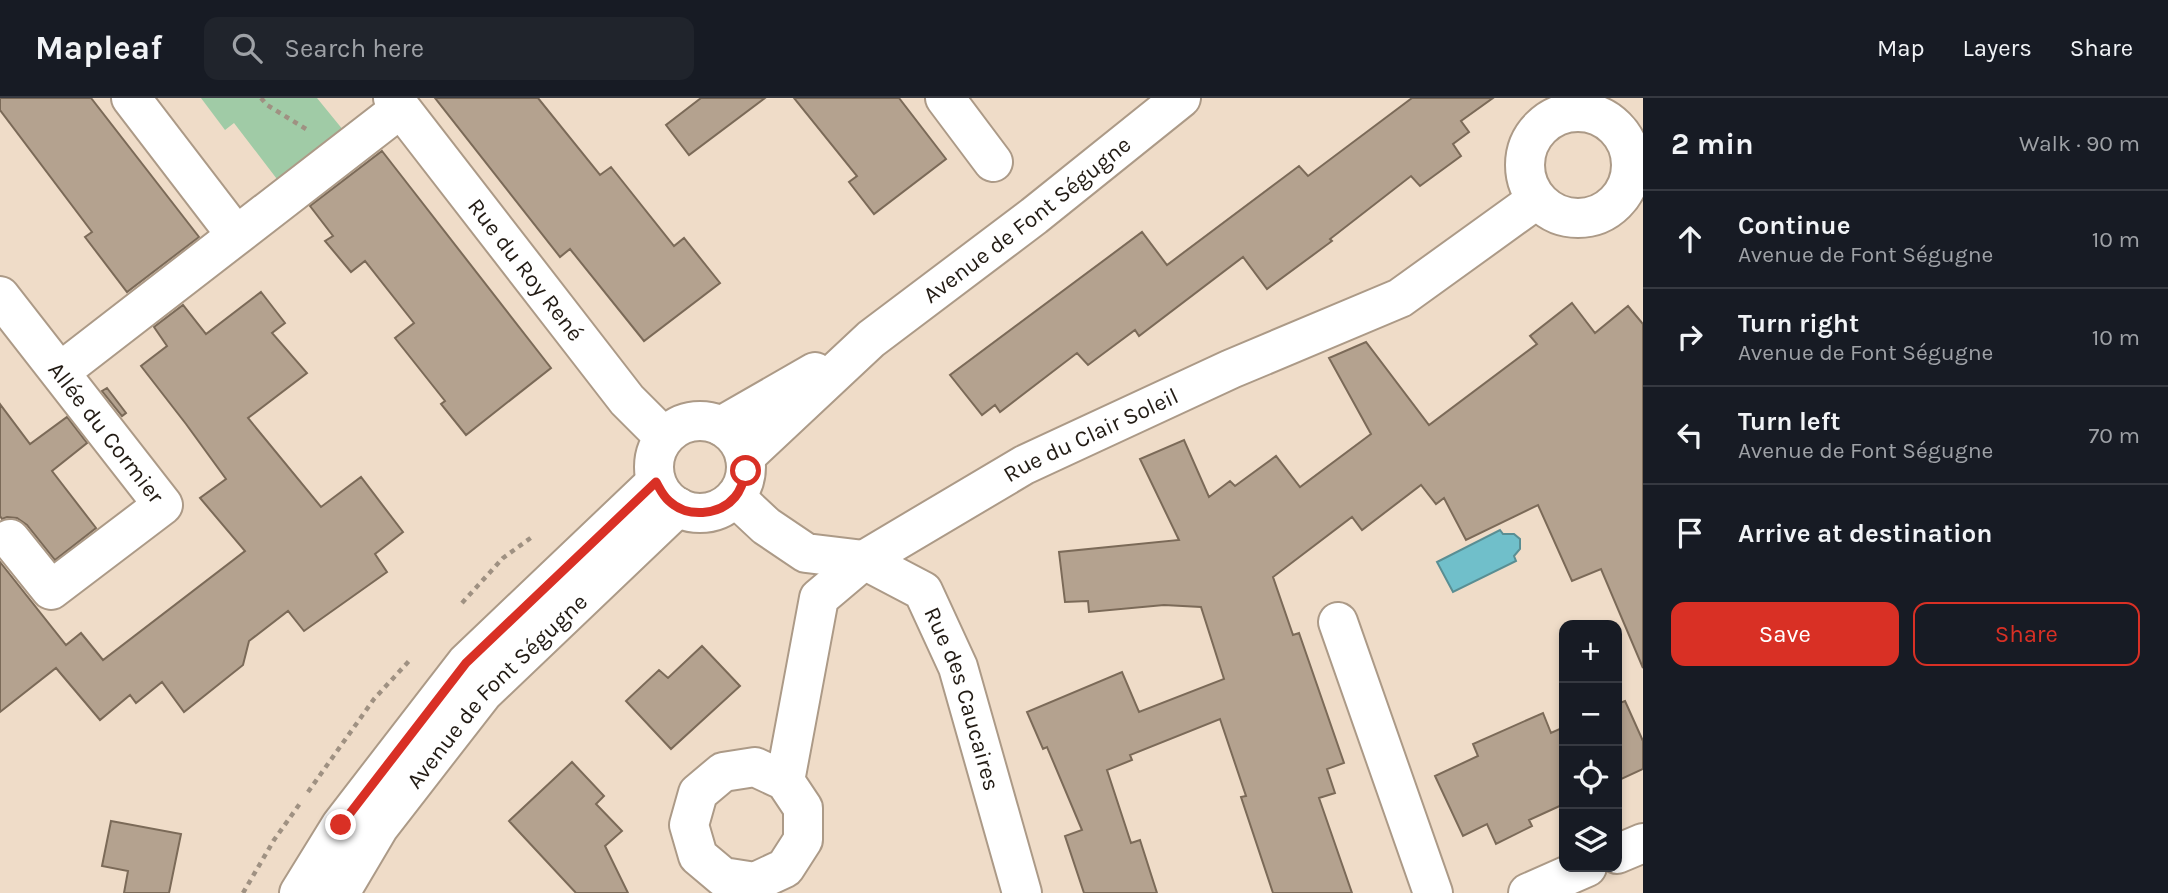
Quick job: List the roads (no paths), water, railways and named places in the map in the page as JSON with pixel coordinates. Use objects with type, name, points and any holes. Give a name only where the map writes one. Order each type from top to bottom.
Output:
[{"type":"street","points":[[131,98],[236,235]]},
{"type":"street","points":[[945,98],[993,162]]},
{"type":"street","name":"Avenue de Font Ségugne","points":[[745,457],[872,339],[1034,216],[1181,98]]},
{"type":"street","points":[[60,372],[343,152],[396,103]]},
{"type":"street","name":"Rue du Roy René","points":[[396,103],[627,400],[664,437]]},
{"type":"street","name":"Rue du Clair Soleil","points":[[785,781],[819,598],[864,560],[1024,465],[1231,369],[1400,298],[1536,200]]},
{"type":"street","name":"Allée du Cormier","points":[[0,296],[163,505],[51,590],[10,539]]},
{"type":"street","name":"Avenue de Font Ségugne","points":[[721,426],[872,339]]},
{"type":"street","points":[[691,421],[706,421],[721,426],[732,433],[741,444],[746,471],[743,485],[735,497],[723,507],[709,512],[693,513],[667,495],[654,467],[656,451],[664,437],[676,427],[691,421]]},
{"type":"street","name":"Avenue de Font Ségugne","points":[[299,893],[341,825],[466,663],[667,495]]},
{"type":"street","name":"Avenue de Font Ségugne","points":[[340,893],[379,827],[483,693],[667,495]]},
{"type":"street","name":"Rue des Caucaires","points":[[735,497],[766,527],[806,553],[864,560],[923,591],[958,667],[1022,893]]},
{"type":"street","points":[[1338,622],[1433,893]]},
{"type":"street","points":[[1622,852],[1643,843]]},
{"type":"street","points":[[1528,893],[1573,879]]},
{"type":"water","points":[[1500,530],[1503,534],[1514,534],[1520,539],[1520,549],[1514,556],[1516,561],[1453,592],[1437,562]]}]
